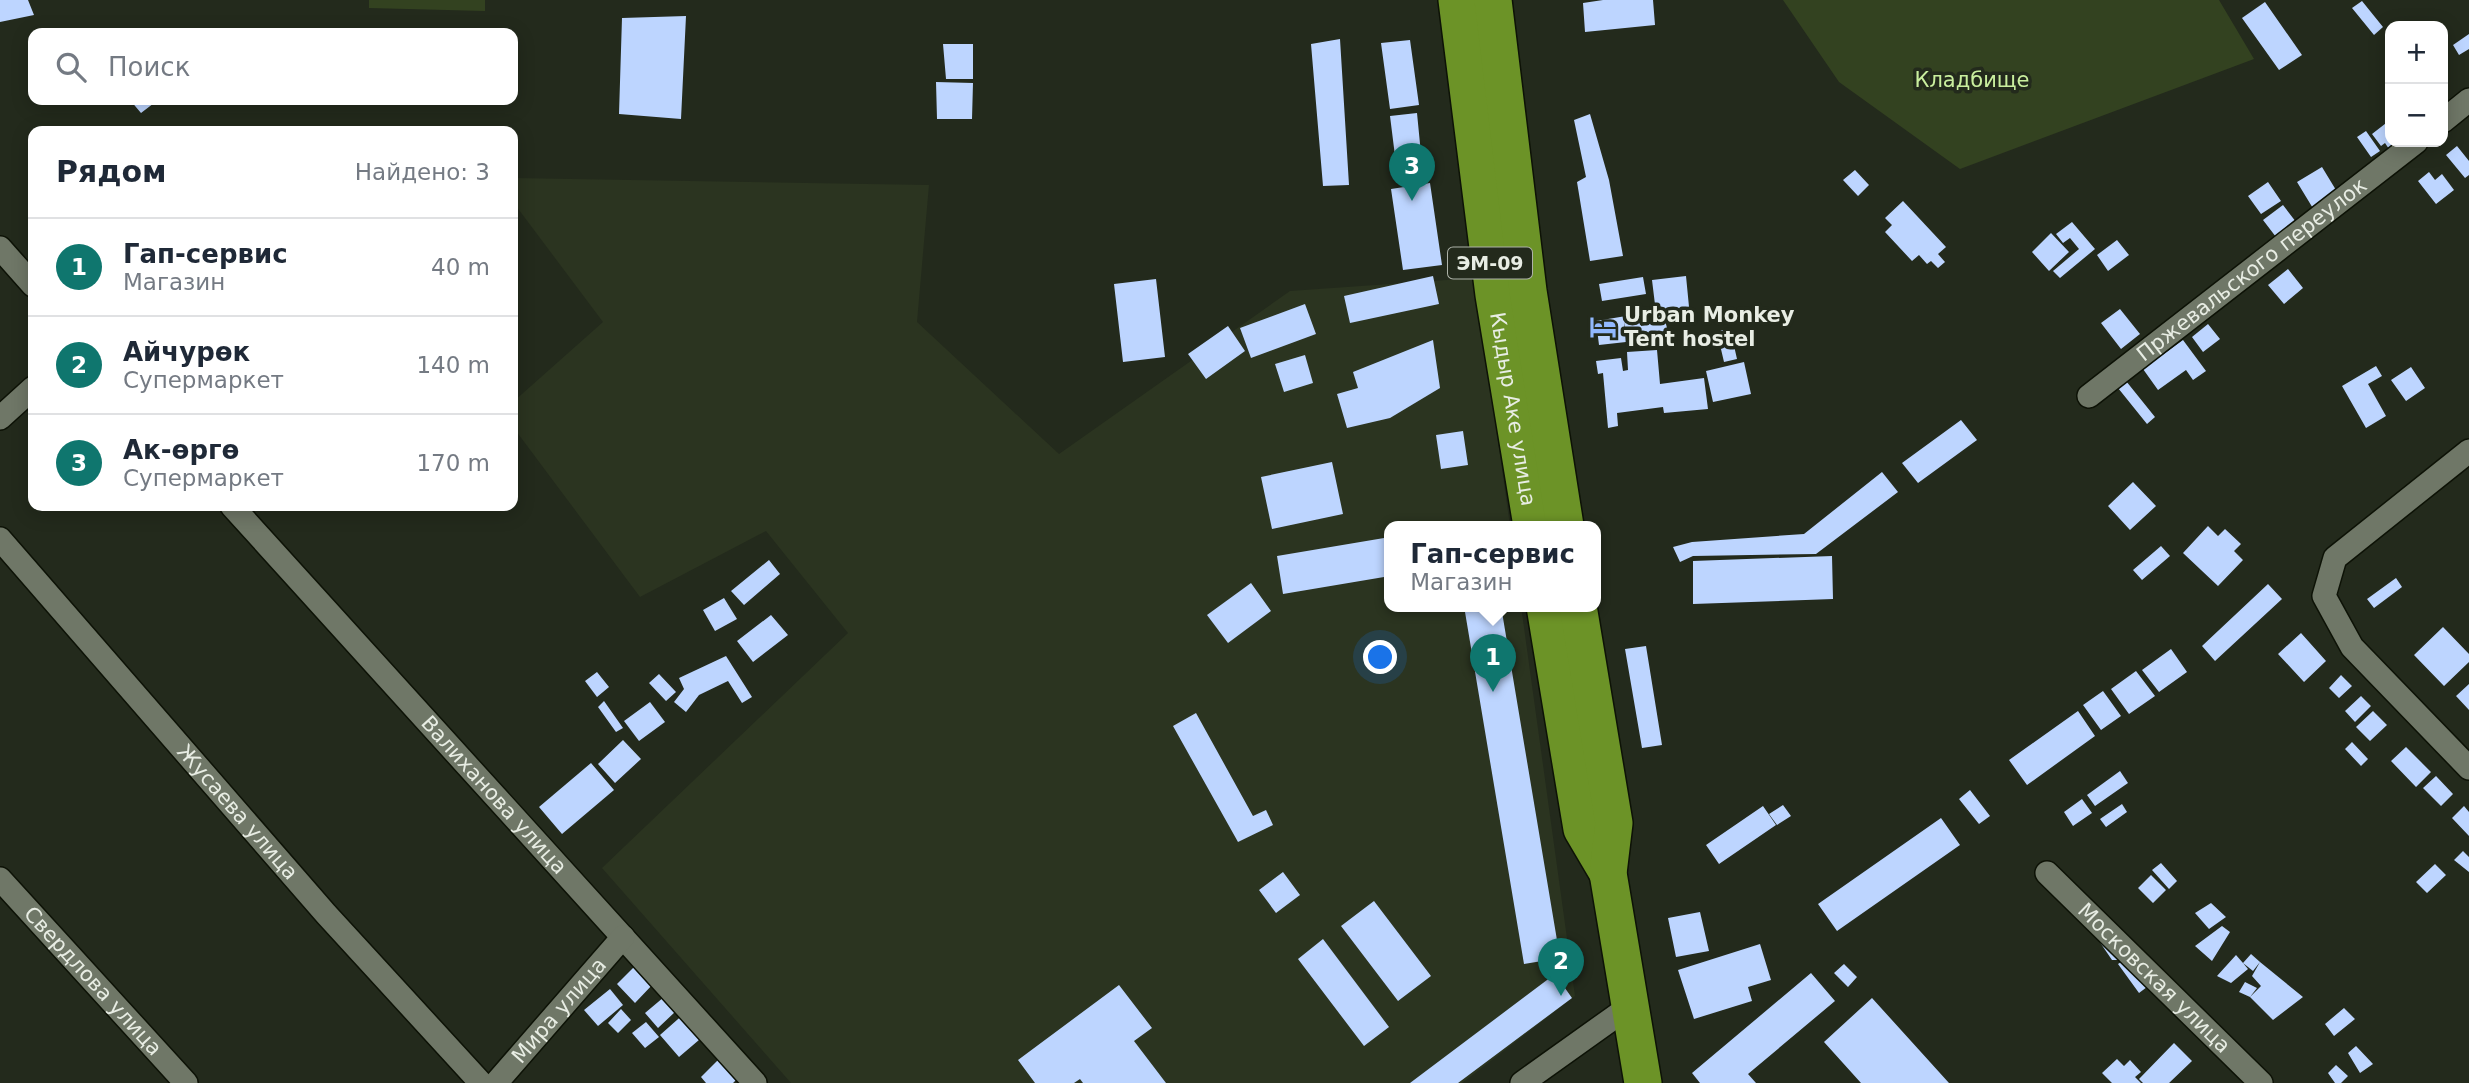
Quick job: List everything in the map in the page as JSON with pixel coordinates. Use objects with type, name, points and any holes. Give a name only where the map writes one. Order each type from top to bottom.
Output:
[{"type":"highway","points":[[1457,4],[1493,2]]},
{"type":"highway","name":"Кыдыр Аке улица","points":[[1493,2],[1511,293],[1532,521]]},
{"type":"highway","name":"Кыдыр Аке улица","points":[[1457,4],[1511,293],[1564,521]]},
{"type":"highway","points":[[1546,612],[1582,829],[1608,873]]},
{"type":"highway","points":[[1579,612],[1614,823],[1608,873],[1643,1083]]},
{"type":"street","points":[[2448,117],[2469,100]]},
{"type":"street","name":"Пржевальского переулок","points":[[2089,396],[2410,147]]},
{"type":"street","points":[[0,248],[28,279]]},
{"type":"street","points":[[0,418],[28,393]]},
{"type":"street","points":[[2469,451],[2335,558],[2325,596],[2352,647],[2469,768]]},
{"type":"street","name":"Валиханова улица","points":[[237,511],[755,1083]]},
{"type":"street","name":"Жусаева улица","points":[[0,539],[326,914],[481,1083]]},
{"type":"street","name":"Московская улица","points":[[2047,873],[2261,1083]]},
{"type":"street","name":"Свердлова улица","points":[[0,879],[186,1083]]},
{"type":"street","name":"Мира улица","points":[[496,1083],[623,937]]},
{"type":"street","points":[[1522,1083],[1630,1006]]},
{"type":"shaded area","points":[[518,178],[929,185],[917,322],[1059,454],[1290,291],[1475,278],[1509,521],[1384,521],[1384,612],[1522,612],[1575,996],[1462,1083],[791,1083],[602,868],[848,633],[766,531],[640,597],[518,434],[518,398],[603,322],[518,209]]},
{"type":"green space","points":[[369,0],[485,0],[485,11],[369,8]]},
{"type":"green space","name":"Кладбище","points":[[1783,0],[2219,0],[2254,59],[1960,169],[1839,82]]},
{"type":"building","points":[[0,0],[28,0],[34,15],[0,22]]},
{"type":"building","points":[[1603,0],[1653,0],[1655,25],[1585,32],[1583,3]]},
{"type":"building","points":[[2362,1],[2383,27],[2374,35],[2352,8]]},
{"type":"building","points":[[2265,2],[2302,55],[2279,70],[2242,18]]},
{"type":"building","points":[[686,16],[681,119],[619,114],[622,18]]},
{"type":"building","points":[[2469,34],[2469,49],[2459,55],[2453,45]]},
{"type":"building","points":[[1340,39],[1349,185],[1323,186],[1311,44]]},
{"type":"building","points":[[1410,40],[1419,105],[1390,109],[1381,43]]},
{"type":"building","points":[[943,44],[973,44],[973,79],[946,79]]},
{"type":"building","points":[[936,82],[973,83],[972,119],[937,119]]},
{"type":"building","points":[[134,105],[151,105],[141,113]]},
{"type":"building","points":[[1417,113],[1421,154],[1395,156],[1390,116]]},
{"type":"building","points":[[1590,114],[1609,180],[1623,256],[1590,261],[1577,182],[1586,177],[1574,120]]},
{"type":"building","points":[[2385,124],[2385,143],[2381,146],[2372,134]]},
{"type":"building","points":[[2366,131],[2380,151],[2371,157],[2357,137]]},
{"type":"building","points":[[2457,146],[2469,161],[2469,175],[2465,178],[2446,155]]},
{"type":"building","points":[[2322,167],[2339,195],[2314,210],[2297,182]]},
{"type":"building","points":[[1855,170],[1869,185],[1858,196],[1843,180]]},
{"type":"building","points":[[2429,172],[2435,180],[2442,174],[2454,190],[2436,204],[2418,181]]},
{"type":"building","points":[[2268,182],[2281,201],[2261,214],[2248,196]]},
{"type":"building","points":[[1430,183],[1442,265],[1403,270],[1391,189]]},
{"type":"building","points":[[1903,201],[1946,247],[1938,254],[1945,262],[1938,268],[1931,261],[1927,264],[1919,255],[1912,261],[1885,232],[1892,225],[1885,218]]},
{"type":"building","points":[[2283,205],[2296,222],[2276,237],[2263,220]]},
{"type":"building","points":[[2072,222],[2095,249],[2060,278],[2053,271],[2079,249],[2070,238],[2063,243],[2056,234]]},
{"type":"building","points":[[2051,233],[2069,252],[2049,271],[2032,252]]},
{"type":"building","points":[[2117,240],[2129,255],[2108,271],[2097,255]]},
{"type":"building","points":[[2288,269],[2303,288],[2284,304],[2268,285]]},
{"type":"building","points":[[1433,276],[1439,304],[1350,323],[1344,296]]},
{"type":"building","points":[[1686,276],[1690,317],[1657,321],[1652,280]]},
{"type":"building","points":[[1643,277],[1646,294],[1602,301],[1599,284]]},
{"type":"building","points":[[1156,279],[1165,357],[1123,362],[1114,284]]},
{"type":"building","points":[[1305,304],[1316,334],[1251,358],[1240,328]]},
{"type":"building","points":[[2120,309],[2140,334],[2121,349],[2101,323]]},
{"type":"building","points":[[1638,314],[1641,326],[1665,320],[1668,332],[1643,337],[1645,343],[1629,346],[1624,322],[1626,342],[1599,345],[1596,321]]},
{"type":"building","points":[[2208,324],[2220,339],[2203,352],[2192,337]]},
{"type":"building","points":[[1228,326],[1245,351],[1206,379],[1188,354]]},
{"type":"building","points":[[1730,328],[1737,359],[1724,362],[1717,332]]},
{"type":"building","points":[[1433,340],[1440,388],[1390,418],[1347,428],[1337,394],[1358,388],[1353,372]]},
{"type":"building","points":[[2183,340],[2206,371],[2193,380],[2186,370],[2158,390],[2143,369]]},
{"type":"building","points":[[1657,350],[1660,384],[1704,378],[1708,409],[1664,413],[1663,407],[1617,413],[1618,426],[1608,428],[1603,373],[1598,374],[1596,361],[1621,358],[1623,371],[1628,370],[1627,352]]},
{"type":"building","points":[[1305,355],[1313,383],[1284,392],[1275,364]]},
{"type":"building","points":[[1744,362],[1751,394],[1713,402],[1706,371]]},
{"type":"building","points":[[2376,366],[2382,376],[2368,384],[2386,416],[2366,428],[2342,386]]},
{"type":"building","points":[[2411,367],[2425,388],[2406,401],[2391,380]]},
{"type":"building","points":[[2126,381],[2155,417],[2147,424],[2118,388]]},
{"type":"building","points":[[1961,420],[1977,440],[1918,483],[1902,463]]},
{"type":"building","points":[[1463,431],[1468,465],[1441,469],[1436,435]]},
{"type":"building","points":[[1332,462],[1343,514],[1272,529],[1261,477]]},
{"type":"building","points":[[1882,472],[1898,492],[1816,554],[1693,556],[1680,562],[1673,547],[1692,542],[1804,534]]},
{"type":"building","points":[[2133,482],[2156,506],[2130,530],[2108,506]]},
{"type":"building","points":[[2208,526],[2218,536],[2225,529],[2241,544],[2234,551],[2243,560],[2218,586],[2183,553]]},
{"type":"building","points":[[1384,538],[1384,577],[1283,594],[1277,556]]},
{"type":"building","points":[[2161,546],[2170,556],[2142,580],[2133,570]]},
{"type":"building","points":[[1832,556],[1833,599],[1693,604],[1693,561]]},
{"type":"building","points":[[769,560],[780,574],[744,605],[731,591]]},
{"type":"building","points":[[2396,578],[2402,587],[2374,608],[2367,599]]},
{"type":"building","points":[[1251,583],[1271,611],[1228,643],[1207,615]]},
{"type":"building","points":[[2268,584],[2282,599],[2215,661],[2202,646]]},
{"type":"building","points":[[724,598],[737,619],[715,631],[703,610]]},
{"type":"building","points":[[1465,612],[1502,612],[1560,958],[1524,964]]},
{"type":"building","points":[[771,615],[788,635],[753,662],[737,641]]},
{"type":"building","points":[[2443,627],[2469,654],[2469,662],[2444,686],[2414,655]]},
{"type":"building","points":[[2301,633],[2326,661],[2304,682],[2278,654]]},
{"type":"building","points":[[1646,646],[1662,745],[1642,748],[1625,649]]},
{"type":"building","points":[[2171,649],[2187,672],[2159,692],[2142,670]]},
{"type":"building","points":[[726,656],[752,697],[742,703],[728,681],[699,695],[686,712],[674,702],[684,689],[679,678]]},
{"type":"building","points":[[2136,671],[2155,696],[2129,714],[2111,689]]},
{"type":"building","points":[[597,672],[609,687],[597,697],[585,681]]},
{"type":"building","points":[[659,674],[676,692],[666,701],[649,683]]},
{"type":"building","points":[[2341,675],[2352,686],[2339,698],[2329,688]]},
{"type":"building","points":[[2469,684],[2469,710],[2456,696]]},
{"type":"building","points":[[2103,691],[2121,716],[2101,730],[2083,705]]},
{"type":"building","points":[[2361,696],[2371,706],[2355,722],[2345,711]]},
{"type":"building","points":[[604,701],[623,728],[616,732],[598,707]]},
{"type":"building","points":[[650,702],[665,722],[639,741],[624,721]]},
{"type":"building","points":[[2078,711],[2095,736],[2027,785],[2009,760]]},
{"type":"building","points":[[2373,711],[2387,725],[2370,741],[2356,727]]},
{"type":"building","points":[[1196,713],[1253,816],[1266,810],[1273,825],[1238,842],[1173,726]]},
{"type":"building","points":[[623,740],[641,759],[615,783],[598,764]]},
{"type":"building","points":[[2352,742],[2368,759],[2361,766],[2345,749]]},
{"type":"building","points":[[2406,747],[2431,772],[2416,787],[2391,761]]},
{"type":"building","points":[[591,763],[614,790],[562,834],[539,807]]},
{"type":"building","points":[[2120,771],[2128,783],[2095,806],[2087,795]]},
{"type":"building","points":[[2436,776],[2453,794],[2441,806],[2423,788]]},
{"type":"building","points":[[1970,790],[1990,816],[1979,824],[1959,799]]},
{"type":"building","points":[[2082,799],[2092,813],[2073,826],[2064,812]]},
{"type":"building","points":[[2122,804],[2127,812],[2106,827],[2100,819]]},
{"type":"building","points":[[1783,805],[1791,816],[1777,825],[1769,814]]},
{"type":"building","points":[[1763,806],[1776,825],[1719,864],[1706,845]]},
{"type":"building","points":[[2464,806],[2469,812],[2469,836],[2452,818]]},
{"type":"building","points":[[1941,818],[1960,845],[1837,931],[1818,904]]},
{"type":"building","points":[[2463,851],[2469,857],[2469,872],[2454,860]]},
{"type":"building","points":[[2161,863],[2177,881],[2169,889],[2152,870]]},
{"type":"building","points":[[2435,864],[2446,875],[2427,893],[2416,882]]},
{"type":"building","points":[[1283,872],[1300,895],[1276,913],[1259,890]]},
{"type":"building","points":[[2151,875],[2166,890],[2153,903],[2138,888]]},
{"type":"building","points":[[1374,901],[1431,976],[1398,1001],[1341,926]]},
{"type":"building","points":[[2211,903],[2226,917],[2209,929],[2195,913]]},
{"type":"building","points":[[1700,912],[1709,951],[1676,957],[1668,918]]},
{"type":"building","points":[[2222,926],[2230,932],[2212,961],[2195,946]]},
{"type":"building","points":[[2095,935],[2124,960],[2112,960]]},
{"type":"building","points":[[1323,939],[1389,1027],[1364,1046],[1298,959]]},
{"type":"building","points":[[1760,944],[1771,980],[1748,987],[1752,1001],[1694,1019],[1678,970]]},
{"type":"building","points":[[2251,954],[2260,962],[2253,971],[2243,963]]},
{"type":"building","points":[[2236,955],[2248,969],[2231,983],[2217,976]]},
{"type":"building","points":[[2124,960],[2147,987],[2139,993],[2118,964]]},
{"type":"building","points":[[2260,962],[2303,997],[2273,1020],[2250,997],[2261,986],[2252,976]]},
{"type":"building","points":[[1844,964],[1857,977],[1848,987],[1834,973]]},
{"type":"building","points":[[636,965],[654,983],[635,1003],[617,984]]},
{"type":"building","points":[[1811,973],[1835,1001],[1748,1074],[1756,1083],[1700,1083],[1692,1073]]},
{"type":"building","points":[[1555,974],[1572,998],[1458,1083],[1410,1083]]},
{"type":"building","points":[[2245,982],[2257,988],[2250,997],[2239,992]]},
{"type":"building","points":[[1119,985],[1152,1028],[1134,1041],[1166,1083],[1083,1083],[1080,1079],[1074,1083],[1035,1083],[1018,1060]]},
{"type":"building","points":[[610,989],[623,1005],[598,1026],[584,1010]]},
{"type":"building","points":[[664,997],[676,1011],[658,1028],[645,1013]]},
{"type":"building","points":[[1872,998],[1949,1083],[1861,1083],[1824,1042]]},
{"type":"building","points":[[2344,1008],[2355,1019],[2334,1036],[2325,1024]]},
{"type":"building","points":[[621,1009],[631,1020],[618,1033],[608,1023]]},
{"type":"building","points":[[686,1012],[706,1034],[679,1057],[660,1035]]},
{"type":"building","points":[[646,1022],[659,1037],[645,1048],[632,1033]]},
{"type":"building","points":[[2174,1043],[2192,1061],[2169,1083],[2143,1083],[2139,1079]]},
{"type":"building","points":[[2356,1046],[2373,1064],[2360,1073],[2348,1053]]},
{"type":"building","points":[[719,1059],[738,1078],[733,1083],[706,1083],[701,1077]]},
{"type":"building","points":[[2117,1059],[2124,1066],[2130,1060],[2141,1072],[2135,1077],[2141,1083],[2112,1083],[2102,1073]]},
{"type":"building","points":[[2336,1065],[2348,1076],[2341,1083],[2335,1083],[2328,1073]]},
{"type":"place","name":"Ак-өргө","points":[[1412,201]]},
{"type":"place","name":"Urban Monkey Tent hostel","points":[[1603,327]]},
{"type":"place","name":"Гап-сервис","points":[[1493,692]]},
{"type":"place","name":"Айчурөк","points":[[1561,996]]}]
